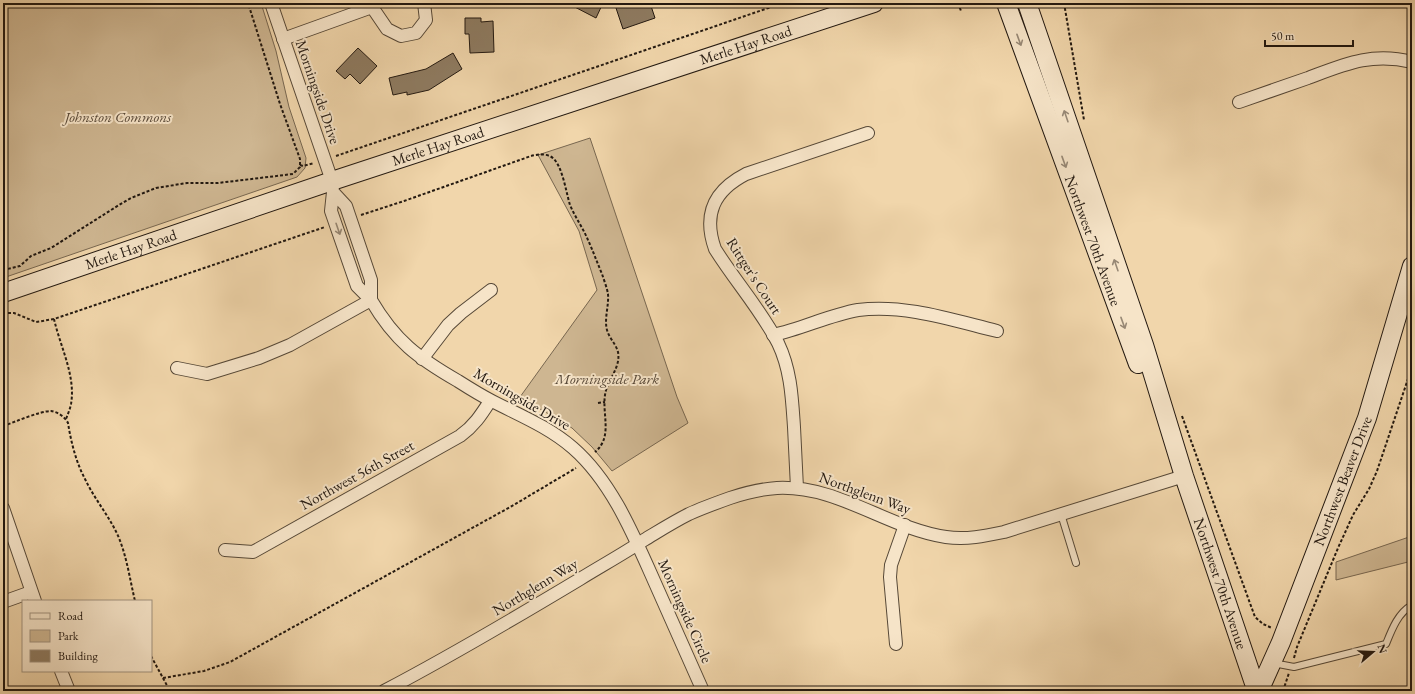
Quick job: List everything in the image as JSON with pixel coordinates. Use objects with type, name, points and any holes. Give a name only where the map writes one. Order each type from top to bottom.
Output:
[{"type":"main road","name":"Merle Hay Road","points":[[3,293],[332,186],[874,3]]},
{"type":"main road","name":"Northwest 70th Avenue","points":[[1006,3],[1166,443],[1184,476]]},
{"type":"main road","name":"Northwest 70th Avenue","points":[[1027,3],[1144,345],[1184,476],[1255,686],[1259,691]]},
{"type":"main road","name":"Northwest Beaver Drive","points":[[1259,691],[1272,663],[1292,637],[1367,418],[1404,303],[1412,266]]},
{"type":"street","name":"Morningside Drive","points":[[271,3],[332,186],[346,206],[372,280],[371,300]]},
{"type":"street","points":[[283,39],[372,5],[388,29],[401,36],[416,33],[426,20],[424,3]]},
{"type":"street","points":[[1239,102],[1354,61],[1388,58],[1412,62]]},
{"type":"street","name":"Rittger's Court","points":[[797,488],[790,380],[785,362],[773,335],[715,249],[710,236],[711,212],[716,200],[724,189],[734,180],[746,174],[868,133]]},
{"type":"street","name":"Morningside Drive","points":[[332,186],[331,211],[357,286],[371,300],[390,328],[404,345],[422,359],[490,400],[553,433],[571,446],[595,470],[609,492],[638,545]]},
{"type":"street","points":[[422,359],[448,325],[491,290]]},
{"type":"street","points":[[177,368],[207,374],[259,358],[290,345],[371,300]]},
{"type":"street","points":[[773,335],[834,315],[859,310],[886,309],[925,314],[997,331]]},
{"type":"street","name":"Northwest 56th Street","points":[[225,550],[253,552],[460,436],[470,429],[490,400]]},
{"type":"street","name":"Northglenn Way","points":[[384,691],[438,662],[638,545],[663,528],[716,503],[756,490],[797,488],[815,491],[928,533],[947,537],[966,538],[984,537],[1004,532],[1184,476]]},
{"type":"street","points":[[3,508],[33,597],[3,602]]},
{"type":"street","points":[[896,644],[890,578],[891,565],[905,525]]},
{"type":"street","name":"Morningside Circle","points":[[638,545],[703,691]]},
{"type":"street","points":[[60,672],[69,691]]},
{"type":"lane","points":[[1061,514],[1076,563]]},
{"type":"lane","points":[[1272,663],[1294,668],[1386,644],[1392,627],[1404,609],[1412,605]]},
{"type":"path","points":[[3,270],[20,266],[31,256],[52,248],[131,198],[156,188],[187,183],[218,183],[292,174],[300,167],[300,159],[280,104],[248,3]]},
{"type":"path","points":[[300,165],[303,166],[324,160],[783,3]]},
{"type":"path","points":[[958,3],[961,10]]},
{"type":"path","points":[[1064,3],[1085,127]]},
{"type":"path","points":[[163,678],[204,671],[230,662],[572,471],[600,447],[604,438],[606,425],[605,402],[607,388],[615,372],[618,352],[607,332],[608,294],[588,240],[570,205],[558,165],[554,159],[549,156],[538,154],[531,156],[404,201],[350,218]]},
{"type":"path","points":[[3,160],[5,164],[3,173]]},
{"type":"path","points":[[3,314],[14,313],[36,322],[54,319],[336,223]]},
{"type":"path","points":[[54,319],[66,355],[71,386],[71,405],[66,419]]},
{"type":"path","points":[[1283,691],[1291,667],[1292,637],[1338,548],[1353,515],[1369,489],[1377,471],[1412,367]]},
{"type":"path","points":[[598,403],[605,402]]},
{"type":"path","points":[[1180,410],[1255,617],[1263,624],[1292,637]]},
{"type":"path","points":[[3,426],[48,412],[56,412],[66,419],[76,458],[84,478],[119,538],[135,600]]},
{"type":"path","points":[[152,658],[170,691]]},
{"type":"green space","name":"Johnston Commons","points":[[3,3],[261,3],[276,51],[289,107],[306,158],[305,168],[297,177],[3,278]]},
{"type":"green space","name":"Morningside Park","points":[[590,138],[677,397],[688,423],[612,471],[592,447],[572,428],[520,397],[597,290],[579,231],[538,155]]},
{"type":"green space","points":[[1412,536],[1412,561],[1336,580],[1336,562]]},
{"type":"building","points":[[567,3],[603,3],[596,18]]},
{"type":"building","points":[[620,3],[650,3],[655,18],[623,29],[615,5]]},
{"type":"building","points":[[465,18],[481,18],[481,22],[493,21],[494,52],[470,53],[469,34],[465,34]]},
{"type":"building","points":[[358,48],[377,66],[360,84],[350,74],[345,79],[336,71]]},
{"type":"building","points":[[453,53],[462,69],[429,90],[407,95],[407,92],[393,95],[389,78],[426,69]]}]
